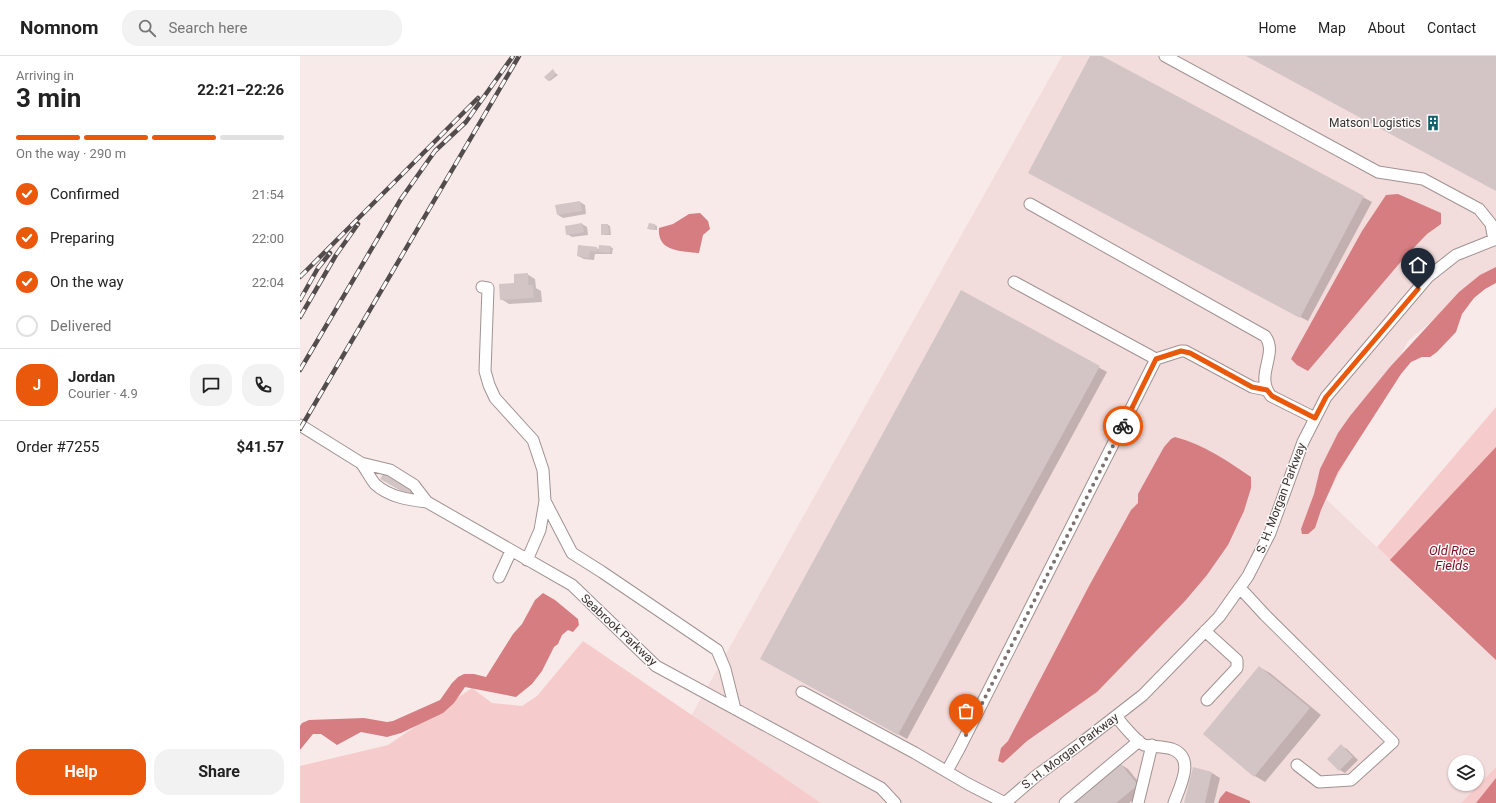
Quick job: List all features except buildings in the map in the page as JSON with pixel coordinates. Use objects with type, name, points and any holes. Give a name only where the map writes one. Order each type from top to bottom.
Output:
[{"type":"street","points":[[1165,56],[1378,172],[1423,179],[1479,209],[1491,224],[1495,240]]},
{"type":"street","points":[[1030,204],[1265,336],[1270,348],[1264,384],[1267,390],[1272,396],[1315,418]]},
{"type":"street","name":"S. H. Morgan Parkway","points":[[1005,803],[1036,776],[1143,696],[1218,617],[1248,576],[1270,533],[1303,442],[1326,397],[1428,277],[1456,255],[1495,240]]},
{"type":"street","points":[[1014,282],[1156,359]]},
{"type":"street","points":[[482,287],[488,288],[485,371],[489,385],[495,398],[533,440],[543,470],[545,501],[540,530],[527,560]]},
{"type":"street","points":[[947,771],[1156,359],[1185,351],[1252,387],[1267,390]]},
{"type":"street","name":"Seabrook Parkway","points":[[300,425],[362,463],[390,470],[414,485],[427,502],[572,586],[656,666],[881,788],[895,803]]},
{"type":"street","name":"Seabrook Parkway","points":[[362,463],[375,484],[388,493],[405,499],[427,502]]},
{"type":"street","points":[[545,501],[572,553],[717,650],[725,669],[735,709]]},
{"type":"street","points":[[499,577],[511,551]]},
{"type":"street","points":[[1240,588],[1265,616],[1393,742],[1351,780],[1319,782],[1296,765]]},
{"type":"street","points":[[1205,631],[1237,660],[1236,668],[1207,700]]},
{"type":"street","points":[[802,692],[1005,803]]},
{"type":"street","points":[[1116,716],[1143,745],[1152,745],[1172,749],[1183,756],[1186,766],[1174,803]]},
{"type":"street","points":[[1065,803],[1139,741]]},
{"type":"street","points":[[1138,803],[1152,745]]},
{"type":"shaded area","points":[[1062,56],[1496,56],[1496,269],[1408,341],[1326,499],[1496,660],[1496,767],[1484,779],[1484,755],[1448,755],[1448,791],[1473,791],[1461,803],[821,803],[691,716]]},
{"type":"shaded area","name":"Old Rice Fields","points":[[1496,407],[1496,660],[1377,547]]},
{"type":"shaded area","points":[[583,641],[821,803],[300,803],[300,766],[388,745],[472,688],[492,703],[522,706],[537,696]]},
{"type":"shaded area","points":[[1496,767],[1496,803],[1461,803],[1473,791],[1484,791],[1484,779]]},
{"type":"water","points":[[1398,194],[1441,213],[1441,224],[1427,234],[1404,258],[1308,371],[1297,365],[1291,359],[1362,231],[1386,195]]},
{"type":"water","points":[[700,213],[708,221],[710,229],[703,235],[699,253],[678,251],[666,246],[662,242],[659,236],[659,228],[673,224],[689,214]]},
{"type":"water","points":[[1496,267],[1496,283],[1485,289],[1474,298],[1462,314],[1456,332],[1437,352],[1430,357],[1422,357],[1411,362],[1401,374],[1338,472],[1321,510],[1315,528],[1308,534],[1302,534],[1301,529],[1314,494],[1320,469],[1338,433],[1350,416],[1390,367],[1459,292],[1480,275]]},
{"type":"water","points":[[1175,437],[1206,449],[1251,477],[1251,488],[1244,511],[1228,545],[1207,575],[1185,601],[1097,692],[1027,741],[1003,763],[998,761],[1001,748],[1008,741],[1089,586],[1131,510],[1138,503],[1138,494],[1164,447],[1171,439]]},
{"type":"water","name":"Old Rice Fields","points":[[1496,447],[1496,660],[1390,560]]},
{"type":"water","points":[[543,593],[555,600],[578,619],[579,625],[573,632],[568,630],[562,635],[542,671],[532,684],[516,697],[465,687],[454,703],[443,713],[401,733],[387,737],[361,732],[337,745],[321,734],[313,734],[300,750],[300,726],[302,723],[309,720],[364,718],[387,722],[393,721],[440,700],[452,683],[464,674],[474,674],[486,677],[513,634],[522,624],[535,600]]},
{"type":"water","points":[[1496,778],[1496,803],[1476,803]]},
{"type":"water","points":[[1226,791],[1250,801],[1250,803],[1218,803]]},
{"type":"railway","points":[[300,370],[401,199],[435,151],[466,122],[513,56]]},
{"type":"railway","points":[[300,429],[519,56]]},
{"type":"railway","points":[[300,277],[478,98]]},
{"type":"railway","points":[[300,317],[336,255],[358,224]]},
{"type":"railway","points":[[300,300],[318,268],[330,253]]},
{"type":"way so far","points":[[966,735],[1123,426]]},
{"type":"place","name":"Matson Logistics","points":[[1433,123]]},
{"type":"route","points":[[1123,426],[1156,359],[1181,351],[1190,353],[1252,387],[1267,390],[1272,396],[1315,418],[1326,397],[1418,289]]}]
